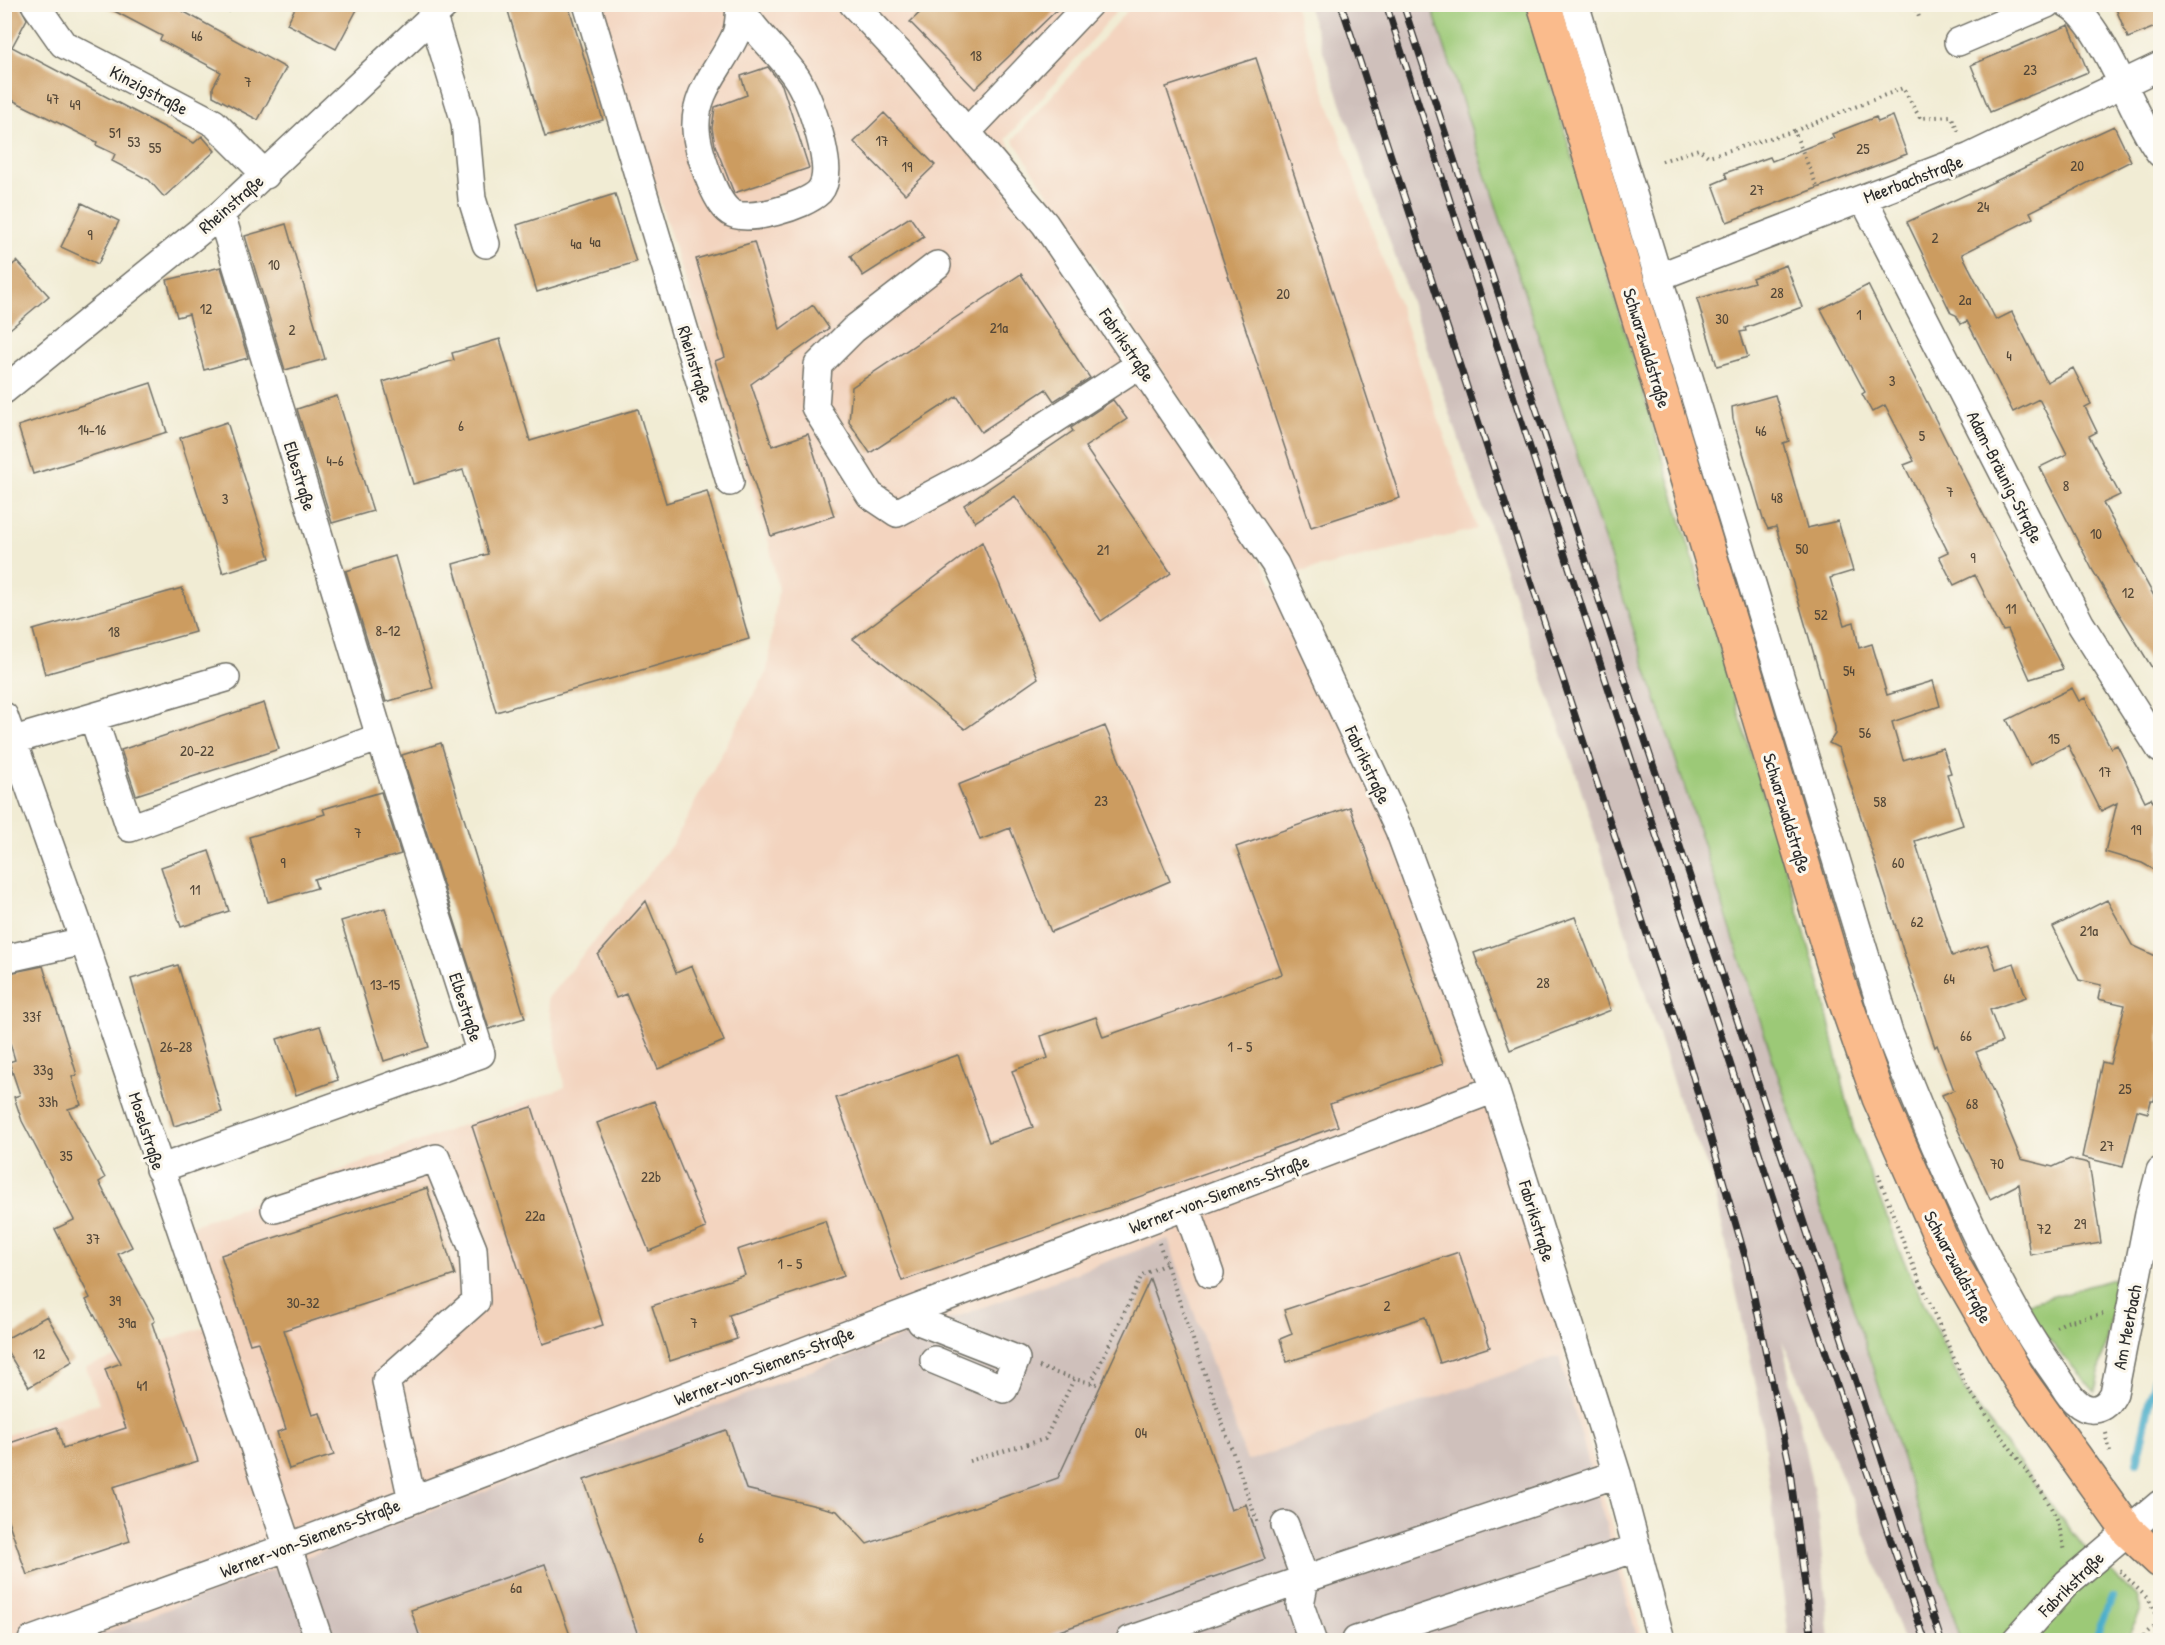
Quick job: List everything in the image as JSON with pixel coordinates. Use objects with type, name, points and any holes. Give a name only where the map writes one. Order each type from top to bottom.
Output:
[{"type":"main road","name":"Schwarzwaldstraße","points":[[1544,4],[1835,968],[1879,1098],[1956,1269],[2020,1380],[2128,1531],[2160,1561]]},
{"type":"street","name":"Kinzigstraße","points":[[35,4],[63,44],[214,123],[266,175]]},
{"type":"street","name":"Rheinstraße","points":[[587,4],[730,482]]},
{"type":"street","name":"Fabrikstraße","points":[[853,4],[902,56],[1045,224],[1275,564],[1399,830],[1495,1089],[1617,1474],[1661,1641]]},
{"type":"street","points":[[967,132],[1089,4]]},
{"type":"street","name":"Schwarzwaldstraße","points":[[1575,4],[1889,1033],[1938,1156],[1967,1218],[2032,1342],[2074,1401],[2089,1409],[2101,1409]]},
{"type":"street","points":[[1958,42],[2047,4]]},
{"type":"street","points":[[2068,4],[2082,14],[2123,83],[2151,141],[2160,153]]},
{"type":"street","points":[[740,6],[798,81],[821,141],[826,166],[824,181],[819,192],[810,198],[766,213],[742,218],[729,212],[718,198],[696,130],[697,109],[701,95],[736,33],[740,6]]},
{"type":"street","name":"Rheinstraße","points":[[4,390],[266,175],[440,11]]},
{"type":"street","points":[[440,11],[465,123],[472,199],[486,244]]},
{"type":"street","name":"Meerbachstraße","points":[[1658,277],[1970,157],[2160,66]]},
{"type":"street","name":"Adam-Bräunig-Straße","points":[[1863,198],[2080,623],[2160,749]]},
{"type":"street","name":"Elbestraße","points":[[159,1169],[481,1054],[380,737],[221,214]]},
{"type":"street","points":[[937,265],[854,329],[818,365],[814,406],[870,495],[897,513],[976,471],[1140,364]]},
{"type":"street","points":[[7,733],[93,717],[226,678]]},
{"type":"street","points":[[93,717],[130,828],[380,737]]},
{"type":"street","name":"Moselstraße","points":[[7,733],[84,941],[320,1641]]},
{"type":"street","points":[[4,959],[84,941]]},
{"type":"street","name":"Werner-von-Siemens-Straße","points":[[32,1641],[288,1547],[1495,1089]]},
{"type":"street","points":[[275,1209],[436,1158],[473,1249],[476,1301],[386,1381],[412,1500]]},
{"type":"street","name":"Am Meerbach","points":[[2101,1409],[2109,1404],[2114,1393],[2150,1209],[2160,1171]]},
{"type":"street","points":[[1186,1206],[1210,1274]]},
{"type":"street","points":[[921,1322],[1016,1359],[1004,1389],[934,1360]]},
{"type":"street","points":[[1130,1641],[1305,1579],[1617,1474]]},
{"type":"street","name":"Fabrikstraße","points":[[2016,1641],[2067,1583],[2128,1531],[2158,1510]]},
{"type":"street","points":[[1273,1528],[1305,1579],[1300,1605],[1312,1641]]},
{"type":"street","points":[[1356,1641],[1637,1548]]},
{"type":"path","points":[[219,4],[234,13]]},
{"type":"path","points":[[1914,4],[1919,17]]},
{"type":"path","points":[[1662,161],[1699,149],[1708,156],[1794,131],[1903,88],[1920,118],[1951,116],[1970,157]]},
{"type":"path","points":[[1794,131],[1828,212]]},
{"type":"path","points":[[1877,1171],[1902,1240],[1966,1386],[2046,1498],[2058,1521],[2066,1561]]},
{"type":"path","points":[[1151,1220],[1273,1528]]},
{"type":"path","points":[[1091,1383],[1142,1275],[1167,1264]]},
{"type":"path","points":[[2032,1342],[2066,1322],[2100,1314],[2128,1318]]},
{"type":"path","points":[[1016,1359],[1074,1379],[1101,1385]]},
{"type":"path","points":[[969,1461],[1045,1439],[1074,1379]]},
{"type":"path","points":[[2100,1554],[2149,1600],[2159,1623],[2139,1641]]},
{"type":"shaded area","points":[[597,5],[1122,5],[1006,139],[1266,571],[1396,832],[1494,1096],[1643,1640],[5,1640],[4,1436],[99,1403],[86,1367],[211,1325],[183,1229],[565,1087],[547,999],[671,846],[767,671],[778,589],[769,543]]},
{"type":"shaded area","points":[[1132,5],[1294,5],[1477,529],[1288,575],[1245,499],[1013,140]]},
{"type":"shaded area","points":[[1307,5],[1431,5],[1961,1640],[1903,1640],[1854,1504],[1782,1340],[1817,1507],[1830,1640],[1789,1640],[1759,1400],[1712,1177],[1679,1101],[1575,770]]},
{"type":"shaded area","points":[[1168,1239],[1247,1461],[1559,1356],[1638,1640],[86,1640],[298,1560]]},
{"type":"green space","points":[[1431,5],[1527,5],[1821,987],[1853,1128],[1899,1250],[1965,1391],[2079,1542],[2137,1597],[2141,1610],[2126,1640],[1961,1640]]},
{"type":"green space","points":[[2120,1277],[2095,1392],[2019,1306]]},
{"type":"building","points":[[4,4],[19,4],[27,19],[12,47],[194,143],[202,136],[215,151],[164,197],[149,180],[112,161],[115,154],[96,145],[97,142],[4,96]]},
{"type":"building","points":[[101,4],[170,4],[286,68],[258,120],[213,96],[213,87],[221,72],[160,40],[162,36]]},
{"type":"building","points":[[297,4],[360,4],[336,49],[287,24]]},
{"type":"building","points":[[506,4],[568,4],[603,120],[545,137]]},
{"type":"building","points":[[929,4],[1063,4],[975,89],[910,22]]},
{"type":"building","points":[[2114,4],[2160,4],[2160,25],[2128,38]]},
{"type":"building","points":[[2069,25],[2088,72],[1990,112],[1971,65]]},
{"type":"building","points":[[1256,58],[1400,498],[1311,527],[1166,87]]},
{"type":"building","points":[[768,67],[782,85],[809,168],[734,193],[715,145],[712,128],[715,107],[747,95],[741,76]]},
{"type":"building","points":[[884,113],[935,165],[905,194],[854,142]]},
{"type":"building","points":[[1893,116],[1907,154],[1727,222],[1713,184],[1727,178],[1725,173],[1770,157],[1772,161],[1834,138],[1832,134],[1876,117],[1878,122]]},
{"type":"building","points":[[2114,126],[2131,161],[2030,212],[2033,218],[1962,254],[1996,320],[2012,312],[2047,382],[2073,368],[2091,404],[2085,407],[2097,432],[2089,436],[2120,495],[2103,503],[2160,607],[2160,681],[2093,571],[2040,467],[2067,454],[2039,399],[2013,412],[1967,321],[1961,324],[1956,315],[1951,313],[1907,222]]},
{"type":"building","points":[[615,194],[636,262],[537,292],[517,225]]},
{"type":"building","points":[[82,203],[119,221],[98,264],[61,247]]},
{"type":"building","points":[[910,217],[924,237],[863,276],[850,256]]},
{"type":"building","points":[[286,224],[325,359],[285,370],[245,236]]},
{"type":"building","points":[[754,242],[780,329],[813,305],[829,328],[751,384],[772,446],[808,434],[834,516],[771,536],[715,361],[725,357],[696,259]]},
{"type":"building","points":[[17,261],[49,296],[4,334],[4,273]]},
{"type":"building","points":[[1786,265],[1802,307],[1745,328],[1746,331],[1740,332],[1748,357],[1717,366],[1697,299],[1754,282],[1752,278]]},
{"type":"building","points":[[221,267],[248,358],[204,370],[189,314],[177,317],[167,280]]},
{"type":"building","points":[[1021,274],[1090,378],[1054,401],[1046,389],[981,432],[957,396],[870,453],[849,422],[852,387]]},
{"type":"building","points":[[1868,285],[2063,669],[2030,679],[2008,630],[2003,631],[1975,575],[1954,585],[1939,556],[1948,552],[1904,465],[1914,461],[1885,405],[1872,412],[1862,394],[1865,392],[1821,309]]},
{"type":"building","points":[[500,339],[530,441],[638,409],[666,503],[707,491],[749,639],[496,712],[453,564],[488,554],[463,470],[413,484],[383,382],[454,360],[452,353]]},
{"type":"building","points":[[151,383],[167,432],[33,474],[18,426]]},
{"type":"building","points":[[1775,395],[1789,441],[1783,443],[1807,528],[1838,521],[1853,571],[1830,578],[1844,625],[1854,622],[1859,648],[1872,644],[1887,695],[1933,681],[1940,706],[1892,722],[1903,760],[1943,748],[1951,773],[1947,774],[1963,825],[1915,841],[1952,956],[1988,945],[1996,969],[2014,963],[2026,997],[1990,1010],[2002,1042],[1976,1052],[2021,1159],[2053,1167],[2070,1159],[2089,1163],[2101,1243],[2030,1255],[2019,1184],[1990,1199],[1942,1095],[1954,1090],[1937,1045],[1935,1047],[1839,748],[1829,743],[1835,734],[1835,727],[1799,603],[1776,527],[1768,529],[1763,519],[1733,419],[1732,407]]},
{"type":"building","points":[[337,396],[373,511],[332,523],[297,409]]},
{"type":"building","points":[[1113,400],[1127,419],[1085,447],[1171,573],[1101,621],[1015,496],[975,522],[964,505],[1073,431],[1071,428]]},
{"type":"building","points":[[227,422],[270,558],[223,573],[180,438]]},
{"type":"building","points":[[982,542],[1038,678],[965,729],[853,639]]},
{"type":"building","points":[[395,556],[433,688],[386,702],[346,571]]},
{"type":"building","points":[[182,588],[195,632],[45,674],[33,630]]},
{"type":"building","points":[[2072,688],[2079,701],[2085,698],[2111,748],[2117,745],[2145,801],[2151,798],[2153,802],[2160,797],[2160,873],[2142,863],[2105,852],[2117,803],[2101,811],[2068,745],[2030,765],[2007,720]]},
{"type":"building","points":[[264,703],[279,749],[136,795],[121,750]]},
{"type":"building","points":[[1105,726],[1170,881],[1051,932],[1010,828],[980,840],[958,785]]},
{"type":"building","points":[[441,743],[525,1018],[489,1029],[402,755]]},
{"type":"building","points":[[381,792],[401,854],[314,879],[317,888],[268,902],[249,837],[325,814],[323,809]]},
{"type":"building","points":[[1350,807],[1443,1064],[1330,1104],[1338,1126],[902,1281],[836,1098],[958,1055],[989,1142],[1033,1127],[1012,1071],[1048,1058],[1041,1036],[1096,1017],[1103,1037],[1282,974],[1236,847]]},
{"type":"building","points":[[209,851],[229,911],[181,927],[161,867]]},
{"type":"building","points":[[2107,900],[2132,945],[2160,958],[2160,1070],[2154,1101],[2151,1101],[2148,1113],[2137,1110],[2123,1167],[2082,1157],[2102,1062],[2110,1064],[2125,1005],[2098,999],[2101,985],[2079,980],[2053,927]]},
{"type":"building","points":[[646,901],[676,973],[692,966],[724,1041],[658,1069],[626,994],[616,998],[598,955]]},
{"type":"building","points":[[385,908],[429,1047],[384,1061],[341,921]]},
{"type":"building","points":[[1575,917],[1611,1010],[1510,1050],[1474,953]]},
{"type":"building","points":[[178,965],[222,1112],[174,1126],[131,979]]},
{"type":"building","points":[[43,966],[77,1075],[72,1077],[81,1105],[68,1109],[105,1178],[99,1182],[132,1247],[118,1254],[155,1321],[152,1323],[198,1461],[113,1487],[130,1541],[27,1575],[4,1509],[4,1445],[57,1427],[63,1448],[126,1428],[105,1369],[121,1363],[86,1300],[90,1298],[55,1229],[74,1220],[22,1121],[14,1097],[20,1095],[9,1062],[15,1060],[4,1022],[4,974]]},
{"type":"building","points":[[320,1026],[338,1080],[296,1095],[277,1039]]},
{"type":"building","points":[[654,1101],[706,1228],[649,1251],[597,1123]]},
{"type":"building","points":[[532,1107],[603,1325],[543,1344],[472,1126]]},
{"type":"building","points":[[427,1188],[455,1275],[284,1330],[312,1415],[320,1413],[334,1455],[289,1469],[277,1432],[286,1429],[258,1342],[250,1344],[221,1255]]},
{"type":"building","points":[[825,1221],[844,1276],[729,1315],[737,1339],[670,1361],[652,1306],[745,1275],[737,1250]]},
{"type":"building","points":[[1459,1252],[1490,1347],[1440,1363],[1425,1317],[1287,1362],[1280,1339],[1292,1334],[1284,1310]]},
{"type":"building","points":[[1150,1279],[1231,1510],[1246,1504],[1265,1559],[1031,1641],[640,1641],[584,1480],[726,1430],[746,1489],[837,1511],[867,1544],[1058,1478]]},
{"type":"building","points":[[47,1316],[73,1361],[29,1387],[4,1346],[4,1340]]},
{"type":"building","points":[[545,1564],[572,1641],[421,1641],[411,1610]]},
{"type":"waterway","points":[[2137,1462],[2160,1355]]},
{"type":"waterway","points":[[2095,1640],[2112,1597]]},
{"type":"railway","points":[[1341,4],[1687,1056],[1747,1263],[1789,1463],[1812,1640]]},
{"type":"railway","points":[[1386,4],[1795,1263],[1925,1640]]},
{"type":"railway","points":[[1403,4],[1941,1640]]}]
